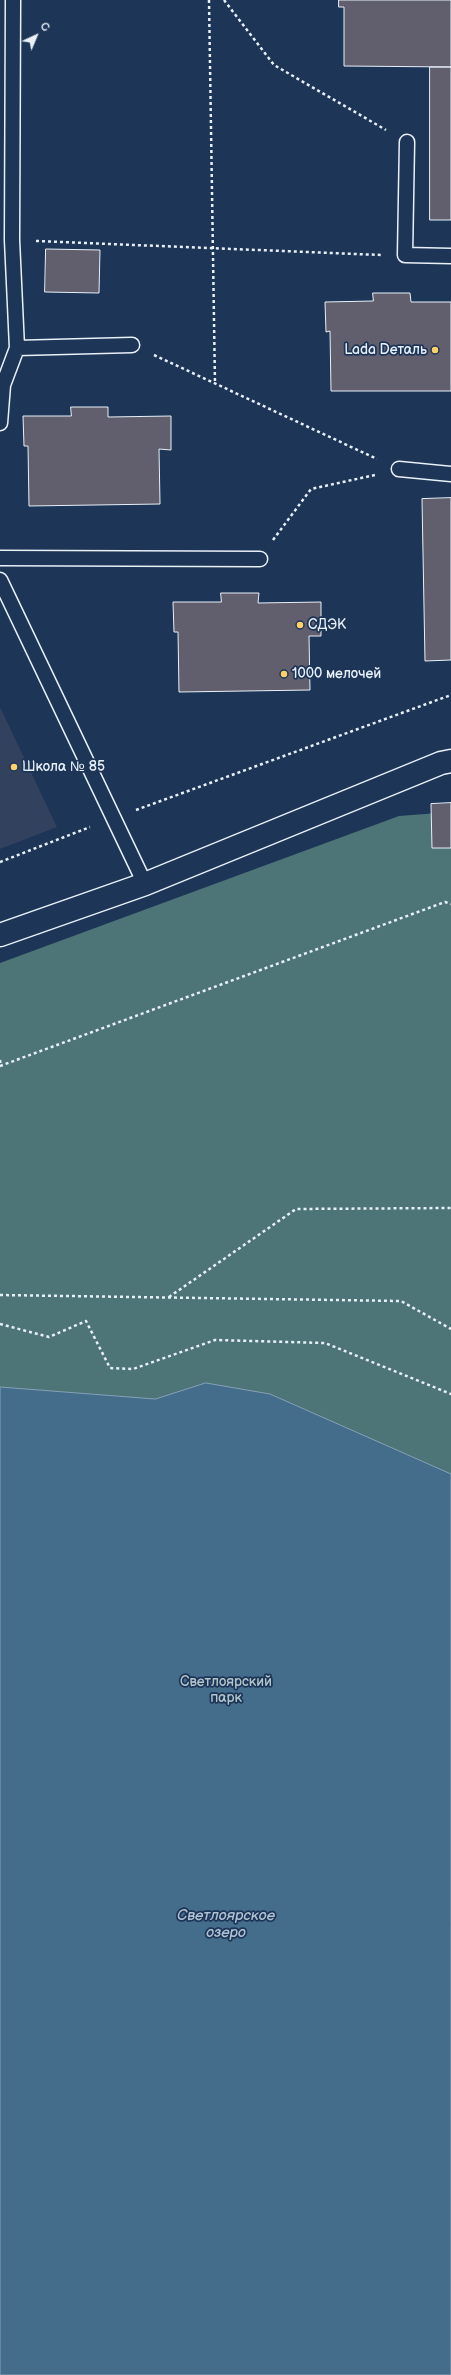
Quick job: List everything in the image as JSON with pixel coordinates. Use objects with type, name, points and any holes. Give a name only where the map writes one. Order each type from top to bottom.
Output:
[{"type":"street","points":[[0,935],[145,884],[441,763],[451,761]]},
{"type":"lane","points":[[0,423],[3,386],[17,348],[12,240],[13,0]]},
{"type":"lane","points":[[408,142],[405,255],[451,256]]},
{"type":"lane","points":[[17,348],[132,345]]},
{"type":"lane","points":[[399,469],[451,474]]},
{"type":"lane","points":[[0,558],[260,558]]},
{"type":"lane","points":[[0,580],[145,884]]},
{"type":"path","points":[[208,0],[215,384]]},
{"type":"path","points":[[224,0],[274,65],[408,142]]},
{"type":"path","points":[[12,240],[405,255]]},
{"type":"path","points":[[132,345],[399,469]]},
{"type":"path","points":[[260,558],[311,489],[399,469]]},
{"type":"path","points":[[0,862],[114,818],[451,695]]},
{"type":"path","points":[[0,1060],[1,1066],[445,902],[451,904]]},
{"type":"path","points":[[169,1297],[296,1209],[451,1208]]},
{"type":"path","points":[[0,1295],[401,1301],[451,1329]]},
{"type":"path","points":[[0,1324],[49,1337],[86,1321],[110,1368],[133,1369],[215,1340],[325,1343],[451,1394]]},
{"type":"shaded area","name":"Школа № 85","points":[[0,707],[57,827],[0,849]]},
{"type":"green space","name":"Светлоярское озеро","points":[[451,812],[451,2375],[0,2375],[0,963],[399,816]]},
{"type":"water","name":"Светлоярское озеро","points":[[206,1383],[270,1394],[451,1474],[451,2375],[0,2375],[0,1387],[155,1399]]},
{"type":"building","points":[[339,0],[451,0],[451,67],[344,66],[344,7],[339,7]]},
{"type":"building","points":[[430,67],[451,67],[451,220],[430,220]]},
{"type":"building","points":[[46,249],[100,250],[99,293],[45,292]]},
{"type":"building","points":[[373,293],[410,293],[411,302],[451,302],[451,391],[331,391],[330,331],[326,332],[325,302],[373,301]]},
{"type":"building","points":[[71,407],[108,407],[108,417],[171,416],[171,450],[159,449],[160,504],[29,506],[28,446],[24,446],[23,416],[71,416]]},
{"type":"building","points":[[451,498],[451,660],[425,661],[422,499]]},
{"type":"building","points":[[221,593],[259,593],[258,603],[321,602],[321,636],[309,636],[310,690],[179,692],[178,632],[174,632],[173,602],[221,602]]},
{"type":"building","points":[[451,803],[451,848],[432,848],[431,804]]},
{"type":"place","name":"Lada Dеталь","points":[[435,350]]},
{"type":"place","name":"СДЭК","points":[[300,625]]},
{"type":"place","name":"1000 мелочей","points":[[284,674]]},
{"type":"place","name":"Школа № 85","points":[[14,767]]},
{"type":"park label","name":"Светлоярский парк","points":[[226,1690]]}]
